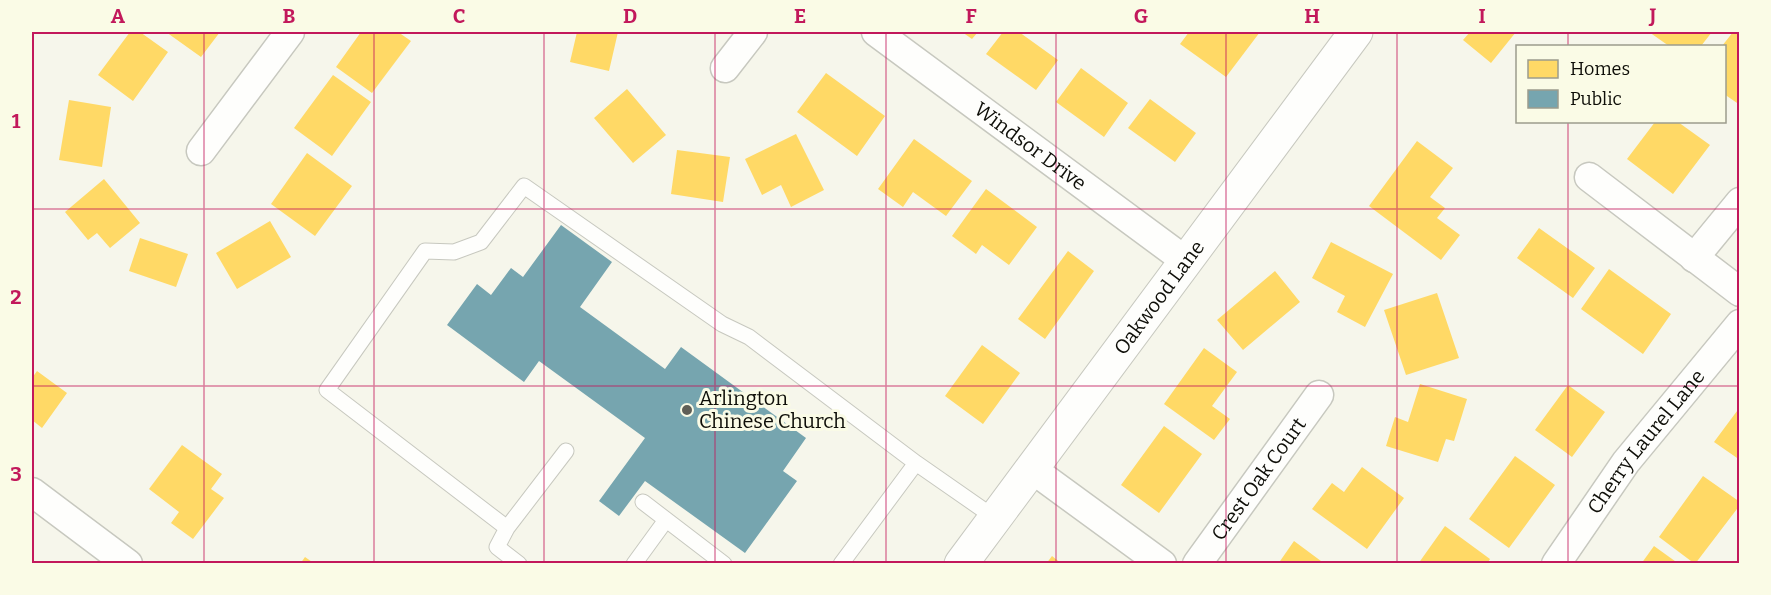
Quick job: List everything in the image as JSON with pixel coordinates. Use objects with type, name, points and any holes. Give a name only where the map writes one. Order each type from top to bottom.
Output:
[{"type":"street","points":[[201,151],[290,32]]},
{"type":"street","points":[[725,68],[753,32]]},
{"type":"street","name":"Windsor Drive","points":[[876,32],[1186,261]]},
{"type":"street","name":"Oakwood Lane","points":[[962,564],[1356,32]]},
{"type":"street","points":[[1589,177],[1740,292]]},
{"type":"street","points":[[1694,258],[1740,202]]},
{"type":"street","name":"Cherry Laurel Lane","points":[[1556,564],[1626,462],[1740,324]]},
{"type":"street","name":"Crest Oak Court","points":[[1197,564],[1319,395]]},
{"type":"street","points":[[1032,469],[1162,564]]},
{"type":"street","points":[[32,492],[128,564]]},
{"type":"lane","points":[[507,528],[327,390],[425,251],[454,252],[481,242],[524,186],[722,324],[748,337],[916,463],[995,518]]},
{"type":"lane","points":[[519,564],[496,547],[507,528],[566,451]]},
{"type":"lane","points":[[841,564],[916,463]]},
{"type":"lane","points":[[643,502],[724,564]]},
{"type":"lane","points":[[634,564],[666,520]]},
{"type":"building: Homes","points":[[130,32],[140,32],[168,52],[133,101],[98,75]]},
{"type":"building: Homes","points":[[166,32],[220,32],[201,57]]},
{"type":"building: Homes","points":[[361,32],[398,32],[411,41],[372,93],[336,67]]},
{"type":"building: Homes","points":[[577,32],[618,32],[609,71],[570,62]]},
{"type":"building: Homes","points":[[962,32],[978,32],[972,39]]},
{"type":"building: Homes","points":[[1003,32],[1019,32],[1058,60],[1036,90],[986,54]]},
{"type":"building: Homes","points":[[1189,32],[1260,32],[1226,77],[1180,44]]},
{"type":"building: Homes","points":[[1470,32],[1516,32],[1491,63],[1463,40]]},
{"type":"building: Homes","points":[[1649,32],[1712,32],[1702,45],[1668,45]]},
{"type":"building: Homes","points":[[1733,32],[1740,32],[1740,105],[1726,95],[1726,45],[1723,45]]},
{"type":"building: Homes","points":[[1081,68],[1128,103],[1104,137],[1056,102]]},
{"type":"building: Homes","points":[[826,73],[885,116],[857,156],[797,112]]},
{"type":"building: Homes","points":[[333,75],[371,102],[332,156],[294,128]]},
{"type":"building: Homes","points":[[627,89],[666,135],[633,163],[594,118]]},
{"type":"building: Homes","points":[[1150,99],[1196,133],[1175,162],[1128,128]]},
{"type":"building: Homes","points":[[69,100],[111,107],[102,167],[59,160]]},
{"type":"building: Homes","points":[[1654,123],[1679,123],[1710,145],[1673,194],[1627,159]]},
{"type":"building: Homes","points":[[796,134],[824,190],[791,207],[781,185],[762,195],[745,159]]},
{"type":"building: Homes","points":[[914,139],[972,181],[946,216],[913,192],[903,207],[878,189]]},
{"type":"building: Homes","points":[[1417,141],[1453,168],[1430,197],[1445,208],[1437,218],[1460,235],[1441,260],[1369,206]]},
{"type":"building: Homes","points":[[677,150],[730,157],[723,202],[671,194]]},
{"type":"building: Homes","points":[[307,153],[352,186],[315,236],[271,204]]},
{"type":"building: Homes","points":[[104,179],[140,223],[110,248],[97,233],[88,240],[65,212]]},
{"type":"building: Homes","points":[[986,189],[1037,227],[1009,265],[982,245],[976,254],[952,236]]},
{"type":"building: Homes","points":[[270,221],[291,257],[237,289],[216,253]]},
{"type":"building: Homes","points":[[1539,228],[1595,268],[1573,298],[1517,258]]},
{"type":"building: Homes","points":[[140,238],[188,254],[176,287],[129,271]]},
{"type":"building: Homes","points":[[1331,242],[1393,274],[1365,327],[1337,312],[1345,296],[1312,278]]},
{"type":"building: Homes","points":[[1068,251],[1094,271],[1045,339],[1018,319]]},
{"type":"building: Homes","points":[[1609,269],[1671,314],[1643,354],[1581,309]]},
{"type":"building: Homes","points":[[1275,271],[1300,302],[1243,350],[1217,320]]},
{"type":"building: Homes","points":[[1437,293],[1459,358],[1406,375],[1384,310]]},
{"type":"building: Homes","points":[[982,345],[1020,373],[983,424],[945,396]]},
{"type":"building: Homes","points":[[1204,348],[1237,372],[1212,406],[1230,419],[1214,440],[1164,404]]},
{"type":"building: Homes","points":[[37,371],[67,393],[42,428],[32,420],[32,378]]},
{"type":"building: Homes","points":[[1420,384],[1467,399],[1454,441],[1446,439],[1438,462],[1386,446],[1395,417],[1408,422]]},
{"type":"building: Homes","points":[[1568,385],[1605,412],[1572,457],[1535,430]]},
{"type":"building: Homes","points":[[1740,407],[1740,460],[1714,442]]},
{"type":"building: Homes","points":[[1164,426],[1202,454],[1159,513],[1121,485]]},
{"type":"building: Homes","points":[[182,445],[222,474],[211,489],[224,498],[193,539],[171,523],[179,512],[149,489]]},
{"type":"building: Homes","points":[[1515,456],[1555,485],[1509,548],[1469,519]]},
{"type":"building: Homes","points":[[1362,467],[1404,498],[1367,549],[1312,509],[1332,483],[1344,492]]},
{"type":"building: Homes","points":[[1703,476],[1740,502],[1740,505],[1695,564],[1659,537]]},
{"type":"building: Homes","points":[[1445,526],[1490,559],[1487,564],[1418,564]]},
{"type":"building: Homes","points":[[1294,541],[1325,564],[1278,564]]},
{"type":"building: Homes","points":[[1654,546],[1679,564],[1641,564]]},
{"type":"building: Homes","points":[[1052,556],[1062,564],[1046,564]]},
{"type":"building: Homes","points":[[305,557],[315,564],[300,564]]},
{"type":"building: Public","name":"Arlington Chinese Church","points":[[561,225],[612,262],[580,307],[665,369],[681,347],[806,438],[783,471],[797,481],[745,553],[645,481],[619,516],[599,501],[645,438],[539,361],[524,382],[447,325],[477,284],[491,295],[511,268],[523,277]]},
{"type":"place","name":"Arlington Chinese Church","points":[[687,410]]}]
